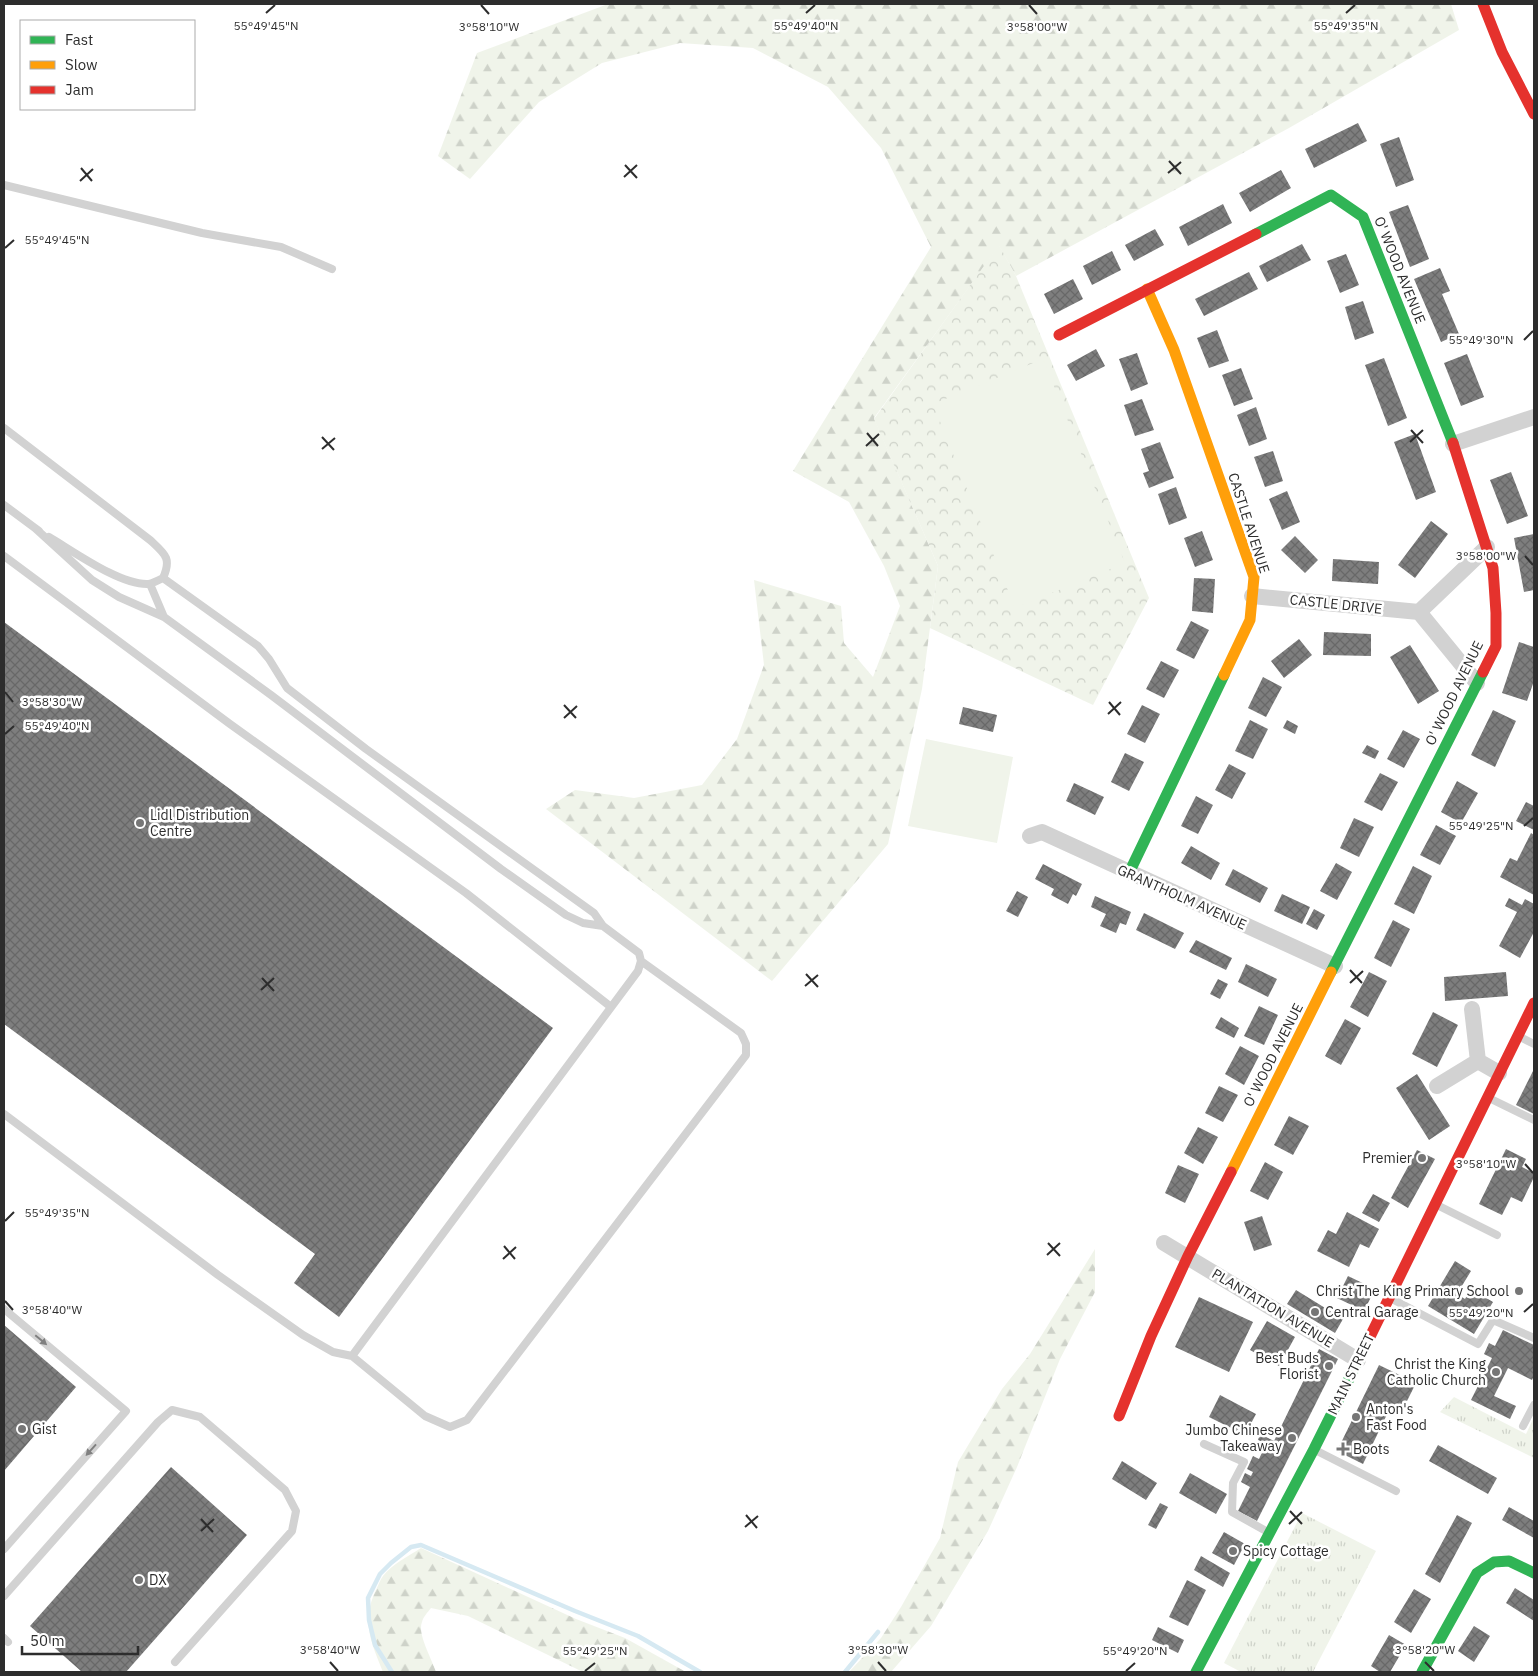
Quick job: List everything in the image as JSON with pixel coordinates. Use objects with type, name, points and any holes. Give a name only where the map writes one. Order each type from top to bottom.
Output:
[{"type":"street","points":[[1483,4],[1502,52],[1534,114]]},
{"type":"street","name":"O' WOOD AVENUE","points":[[1059,335],[1146,288],[1331,195],[1363,217],[1453,444],[1493,568],[1496,614],[1496,646],[1188,1256],[1151,1336],[1119,1416]]},
{"type":"street","name":"CASTLE AVENUE","points":[[1129,873],[1250,620],[1254,577],[1174,350],[1146,288]]},
{"type":"street","points":[[1453,444],[1534,417]]},
{"type":"street","points":[[1477,683],[1419,612],[1487,548]]},
{"type":"street","name":"CASTLE DRIVE","points":[[1252,596],[1419,612]]},
{"type":"street","name":"GRANTHOLM AVENUE","points":[[1030,836],[1042,832],[1335,966]]},
{"type":"street","name":"MAIN STREET","points":[[1196,1672],[1314,1449],[1534,1003]]},
{"type":"street","points":[[1472,1009],[1478,1061]]},
{"type":"street","points":[[1478,1061],[1499,1073]]},
{"type":"street","points":[[1438,1086],[1478,1061]]},
{"type":"street","name":"PLANTATION AVENUE","points":[[1164,1243],[1358,1360]]},
{"type":"street","points":[[1422,1672],[1477,1573],[1494,1562],[1509,1561],[1534,1573]]},
{"type":"lane","points":[[4,185],[202,234],[280,247],[332,269]]},
{"type":"lane","points":[[4,428],[150,540],[168,559],[168,567],[163,578],[150,584],[134,583],[111,574],[35,528],[4,505]]},
{"type":"lane","points":[[35,528],[92,580],[119,597],[164,617],[509,875],[566,915],[583,923],[603,926]]},
{"type":"lane","points":[[4,556],[230,724],[466,893],[611,1007]]},
{"type":"lane","points":[[163,578],[258,646],[269,659],[287,688],[366,749],[594,913],[603,926],[639,953],[641,961],[638,971],[352,1356]]},
{"type":"lane","points":[[150,584],[164,617]]},
{"type":"lane","points":[[4,1114],[218,1275],[303,1335],[332,1352],[352,1356],[425,1416],[450,1426],[468,1420],[746,1055],[746,1044],[741,1033],[641,961]]},
{"type":"lane","points":[[1518,1035],[1534,1044]]},
{"type":"lane","points":[[1488,1097],[1534,1120]]},
{"type":"lane","points":[[1435,1204],[1497,1235]]},
{"type":"lane","points":[[1388,1297],[1478,1344],[1493,1320],[1534,1338]]},
{"type":"lane","points":[[4,1309],[126,1411],[4,1549]]},
{"type":"lane","points":[[1523,1426],[1534,1405]]},
{"type":"lane","points":[[4,1596],[158,1422],[172,1410],[200,1417],[285,1490],[296,1511],[292,1531],[175,1662]]},
{"type":"lane","points":[[1204,1444],[1244,1462],[1233,1483],[1232,1512],[1270,1533]]},
{"type":"lane","points":[[1314,1449],[1396,1491]]},
{"type":"green space","points":[[608,4],[1451,4],[1459,30],[1289,128],[1016,276],[999,246],[874,418],[938,566],[922,689],[888,844],[772,981],[546,809],[575,790],[634,798],[702,785],[737,739],[764,665],[754,580],[841,606],[844,643],[873,677],[900,606],[884,566],[849,502],[793,471],[931,247],[881,148],[828,87],[753,48],[680,43],[602,63],[539,102],[470,179],[438,156],[477,53]]},
{"type":"green space","points":[[999,245],[1016,276],[1149,598],[1093,705],[930,628],[938,566],[874,419]]},
{"type":"green space","points":[[1043,359],[1125,563],[1015,608],[933,404]]},
{"type":"green space","points":[[926,739],[1013,757],[997,843],[908,826]]},
{"type":"green space","points":[[1095,1249],[1095,1292],[1060,1359],[1017,1467],[988,1531],[931,1626],[891,1672],[849,1672],[881,1638],[901,1607],[940,1538],[958,1462],[1002,1389],[1030,1354]]},
{"type":"green space","points":[[1454,1397],[1526,1434],[1534,1417],[1534,1458],[1440,1412]]},
{"type":"green space","points":[[1302,1513],[1376,1551],[1313,1672],[1241,1672],[1224,1663]]},
{"type":"green space","points":[[421,1548],[576,1619],[625,1638],[686,1672],[583,1672],[468,1616],[431,1608],[423,1618],[421,1627],[423,1640],[436,1672],[383,1672],[369,1631],[369,1612],[372,1601],[381,1579],[387,1572]]},
{"type":"building","points":[[1358,123],[1367,141],[1314,168],[1305,149]]},
{"type":"building","points":[[1399,137],[1414,180],[1396,187],[1380,144]]},
{"type":"building","points":[[1281,170],[1291,188],[1250,212],[1239,193]]},
{"type":"building","points":[[1223,204],[1232,223],[1188,246],[1179,227]]},
{"type":"building","points":[[1408,205],[1429,259],[1410,267],[1389,212]]},
{"type":"building","points":[[1155,229],[1164,245],[1134,261],[1125,245]]},
{"type":"building","points":[[1302,244],[1311,260],[1267,282],[1259,266]]},
{"type":"building","points":[[1112,251],[1121,270],[1092,285],[1083,266]]},
{"type":"building","points":[[1346,254],[1359,285],[1340,293],[1327,261]]},
{"type":"building","points":[[1440,268],[1450,291],[1442,294],[1459,334],[1441,342],[1414,279]]},
{"type":"building","points":[[1249,272],[1258,289],[1204,316],[1195,299]]},
{"type":"building","points":[[1073,279],[1083,299],[1054,314],[1044,294]]},
{"type":"building","points":[[1363,301],[1374,333],[1355,340],[1345,307]]},
{"type":"building","points":[[1217,330],[1229,361],[1209,368],[1197,338]]},
{"type":"building","points":[[1096,349],[1105,366],[1076,381],[1067,365]]},
{"type":"building","points":[[1137,353],[1148,384],[1131,391],[1119,359]]},
{"type":"building","points":[[1467,354],[1484,397],[1461,406],[1444,363]]},
{"type":"building","points":[[1384,358],[1407,418],[1388,426],[1365,365]]},
{"type":"building","points":[[1241,368],[1253,399],[1234,406],[1222,375]]},
{"type":"building","points":[[1142,399],[1154,430],[1135,436],[1124,405]]},
{"type":"building","points":[[1256,407],[1267,439],[1249,446],[1237,415]]},
{"type":"building","points":[[1415,434],[1436,492],[1416,500],[1394,442]]},
{"type":"building","points":[[1160,442],[1174,478],[1149,488],[1143,473],[1149,471],[1141,449]]},
{"type":"building","points":[[1273,451],[1283,481],[1265,487],[1254,457]]},
{"type":"building","points":[[1511,472],[1528,516],[1507,524],[1490,480]]},
{"type":"building","points":[[1176,487],[1187,518],[1169,525],[1158,494]]},
{"type":"building","points":[[1287,491],[1300,522],[1282,530],[1269,499]]},
{"type":"building","points":[[1431,521],[1448,534],[1415,578],[1398,565]]},
{"type":"building","points":[[1202,531],[1213,560],[1195,567],[1184,538]]},
{"type":"building","points":[[1534,534],[1534,590],[1524,592],[1514,538]]},
{"type":"building","points":[[1295,536],[1318,560],[1305,573],[1281,550]]},
{"type":"building","points":[[1333,559],[1379,562],[1378,584],[1332,581]]},
{"type":"building","points":[[1194,578],[1215,579],[1213,613],[1192,611]]},
{"type":"building","points":[[1191,621],[1209,630],[1194,659],[1176,650]]},
{"type":"building","name":"Lidl Distribution Centre","points":[[4,622],[553,1028],[339,1317],[294,1283],[315,1254],[4,1024]]},
{"type":"building","points":[[1324,632],[1371,634],[1371,656],[1323,655]]},
{"type":"building","points":[[1299,639],[1312,655],[1284,678],[1271,661]]},
{"type":"building","points":[[1519,642],[1534,647],[1534,681],[1527,701],[1502,693]]},
{"type":"building","points":[[1410,645],[1439,691],[1418,704],[1390,657]]},
{"type":"building","points":[[1161,661],[1179,670],[1164,698],[1146,689]]},
{"type":"building","points":[[1263,677],[1282,687],[1266,717],[1248,708]]},
{"type":"building","points":[[1142,705],[1160,714],[1145,743],[1127,734]]},
{"type":"building","points":[[963,707],[997,715],[993,732],[959,724]]},
{"type":"building","points":[[1493,710],[1516,721],[1495,767],[1471,755]]},
{"type":"building","points":[[1250,720],[1268,729],[1253,759],[1235,751]]},
{"type":"building","points":[[1287,720],[1298,726],[1295,734],[1283,728]]},
{"type":"building","points":[[1403,730],[1420,739],[1404,768],[1387,759]]},
{"type":"building","points":[[1367,745],[1379,751],[1375,759],[1362,753]]},
{"type":"building","points":[[1125,753],[1144,762],[1129,791],[1111,782]]},
{"type":"building","points":[[1229,764],[1246,773],[1232,799],[1215,790]]},
{"type":"building","points":[[1380,773],[1398,782],[1382,811],[1364,802]]},
{"type":"building","points":[[1457,781],[1478,793],[1461,823],[1441,812]]},
{"type":"building","points":[[1074,783],[1104,797],[1095,815],[1066,801]]},
{"type":"building","points":[[1196,796],[1213,805],[1198,834],[1181,826]]},
{"type":"building","points":[[1526,802],[1534,806],[1534,830],[1516,821]]},
{"type":"building","points":[[1354,818],[1374,827],[1359,857],[1340,848]]},
{"type":"building","points":[[1436,825],[1456,836],[1440,865],[1420,855]]},
{"type":"building","points":[[1531,833],[1534,835],[1534,895],[1500,877],[1510,858],[1517,861]]},
{"type":"building","points":[[1191,846],[1220,863],[1211,880],[1181,863]]},
{"type":"building","points":[[1336,863],[1352,872],[1337,900],[1320,891]]},
{"type":"building","points":[[1043,864],[1082,884],[1076,896],[1073,894],[1068,904],[1051,895],[1054,889],[1035,879]]},
{"type":"building","points":[[1413,866],[1432,876],[1414,914],[1394,904]]},
{"type":"building","points":[[1233,869],[1268,888],[1260,903],[1225,885]]},
{"type":"building","points":[[1017,891],[1028,897],[1018,917],[1006,911]]},
{"type":"building","points":[[1282,894],[1310,907],[1302,924],[1274,911]]},
{"type":"building","points":[[1095,896],[1131,912],[1126,925],[1120,923],[1116,933],[1100,926],[1106,914],[1091,907]]},
{"type":"building","points":[[1509,898],[1522,905],[1525,899],[1534,904],[1534,932],[1520,958],[1499,946],[1517,912],[1505,906]]},
{"type":"building","points":[[1314,909],[1325,915],[1317,930],[1306,924]]},
{"type":"building","points":[[1144,913],[1184,933],[1175,949],[1136,930]]},
{"type":"building","points":[[1393,920],[1410,929],[1391,967],[1374,958]]},
{"type":"building","points":[[1196,940],[1232,958],[1226,970],[1189,952]]},
{"type":"building","points":[[1246,964],[1277,979],[1268,997],[1238,982]]},
{"type":"building","points":[[1369,972],[1387,981],[1368,1017],[1350,1007]]},
{"type":"building","points":[[1506,972],[1508,996],[1445,1001],[1444,977]]},
{"type":"building","points":[[1218,979],[1228,984],[1220,999],[1210,994]]},
{"type":"building","points":[[1259,1006],[1278,1015],[1264,1045],[1244,1036]]},
{"type":"building","points":[[1433,1012],[1458,1025],[1437,1067],[1412,1054]]},
{"type":"building","points":[[1221,1017],[1239,1028],[1234,1038],[1215,1028]]},
{"type":"building","points":[[1345,1019],[1361,1028],[1341,1065],[1325,1056]]},
{"type":"building","points":[[1240,1046],[1259,1056],[1244,1085],[1225,1074]]},
{"type":"building","points":[[1534,1069],[1534,1114],[1516,1105]]},
{"type":"building","points":[[1417,1074],[1450,1126],[1429,1140],[1396,1088]]},
{"type":"building","points":[[1219,1086],[1238,1095],[1223,1122],[1205,1113]]},
{"type":"building","points":[[1289,1116],[1309,1126],[1293,1155],[1274,1145]]},
{"type":"building","points":[[1198,1127],[1218,1137],[1203,1164],[1184,1153]]},
{"type":"building","points":[[1506,1149],[1526,1159],[1522,1167],[1534,1173],[1534,1177],[1522,1202],[1511,1197],[1502,1215],[1479,1204]]},
{"type":"building","points":[[1417,1150],[1435,1159],[1408,1208],[1391,1198]]},
{"type":"building","points":[[1265,1162],[1283,1172],[1268,1200],[1250,1191]]},
{"type":"building","points":[[1178,1165],[1199,1174],[1185,1203],[1165,1193]]},
{"type":"building","points":[[1373,1194],[1390,1203],[1379,1222],[1362,1213]]},
{"type":"building","points":[[1347,1212],[1379,1229],[1369,1248],[1360,1244],[1349,1267],[1317,1251],[1328,1230],[1336,1234]]},
{"type":"building","points":[[1262,1216],[1272,1245],[1254,1251],[1244,1222]]},
{"type":"building","points":[[1455,1261],[1471,1271],[1457,1294],[1465,1299],[1471,1289],[1493,1302],[1474,1334],[1428,1306]]},
{"type":"building","points":[[1348,1276],[1375,1289],[1364,1311],[1337,1298]]},
{"type":"building","name":"Central Garage","points":[[1296,1290],[1343,1319],[1335,1333],[1287,1304]]},
{"type":"building","points":[[1199,1297],[1253,1322],[1229,1372],[1175,1347]]},
{"type":"building","points":[[1267,1321],[1295,1337],[1279,1366],[1250,1350]]},
{"type":"building","name":"Gist","points":[[4,1325],[76,1387],[4,1471]]},
{"type":"building","name":"Christ the King Catholic Church","points":[[1503,1330],[1534,1345],[1534,1376],[1532,1380],[1508,1368],[1494,1396],[1516,1406],[1510,1419],[1471,1400],[1492,1358],[1484,1354],[1489,1343],[1495,1346]]},
{"type":"building","points":[[1319,1349],[1338,1359],[1257,1521],[1238,1511],[1250,1487],[1241,1482],[1245,1473],[1251,1476],[1253,1472],[1247,1469],[1253,1456],[1259,1459],[1266,1444],[1258,1440],[1260,1434],[1274,1441]]},
{"type":"building","points":[[1379,1365],[1416,1383],[1403,1409],[1392,1404],[1363,1464],[1337,1451]]},
{"type":"building","points":[[1220,1395],[1256,1414],[1245,1435],[1209,1417]]},
{"type":"building","points":[[1438,1445],[1497,1478],[1488,1494],[1429,1461]]},
{"type":"building","points":[[1122,1461],[1157,1483],[1146,1500],[1112,1479]]},
{"type":"building","name":"DX","points":[[171,1467],[247,1535],[126,1672],[82,1672],[30,1626]]},
{"type":"building","points":[[1190,1473],[1227,1494],[1216,1514],[1179,1493]]},
{"type":"building","points":[[1160,1503],[1168,1507],[1156,1529],[1148,1525]]},
{"type":"building","points":[[1509,1507],[1534,1521],[1534,1538],[1502,1520]]},
{"type":"building","points":[[1457,1515],[1472,1523],[1440,1583],[1425,1574]]},
{"type":"building","points":[[1224,1532],[1245,1544],[1234,1565],[1212,1553]]},
{"type":"building","points":[[1201,1556],[1230,1573],[1223,1587],[1194,1570]]},
{"type":"building","points":[[1187,1580],[1206,1590],[1188,1626],[1169,1617]]},
{"type":"building","points":[[1515,1588],[1534,1600],[1534,1621],[1506,1603]]},
{"type":"building","points":[[1414,1589],[1431,1599],[1411,1633],[1394,1622]]},
{"type":"building","points":[[1474,1626],[1490,1636],[1474,1662],[1458,1651]]},
{"type":"building","points":[[1158,1627],[1184,1640],[1178,1653],[1152,1640]]},
{"type":"building","points":[[1389,1635],[1406,1645],[1390,1672],[1380,1672],[1371,1666]]},
{"type":"waterway","points":[[392,1672],[375,1645],[369,1620],[368,1598],[380,1574],[411,1547],[421,1545],[638,1636],[700,1672]]},
{"type":"waterway","points":[[845,1672],[878,1632]]},
{"type":"traffic: fast","points":[[1256,234],[1331,195],[1363,217],[1453,443]]},
{"type":"traffic: fast","points":[[1331,972],[1483,672]]},
{"type":"traffic: fast","points":[[1129,873],[1224,675]]},
{"type":"traffic: fast","points":[[1196,1672],[1314,1449],[1363,1351]]},
{"type":"traffic: fast","points":[[1422,1672],[1477,1573],[1494,1562],[1509,1561],[1534,1573]]},
{"type":"traffic: slow","points":[[1147,289],[1174,350],[1254,577],[1250,620],[1224,675]]},
{"type":"traffic: slow","points":[[1231,1172],[1331,972]]},
{"type":"traffic: jam","points":[[1483,4],[1502,52],[1534,114]]},
{"type":"traffic: jam","points":[[1059,335],[1256,234]]},
{"type":"traffic: jam","points":[[1453,443],[1493,568],[1496,646],[1483,672]]},
{"type":"traffic: jam","points":[[1363,1351],[1534,1003]]},
{"type":"traffic: jam","points":[[1119,1416],[1151,1336],[1188,1256],[1231,1172]]},
{"type":"place","name":"Lidl Distribution Centre","points":[[140,823]]},
{"type":"place","name":"Premier","points":[[1422,1158]]},
{"type":"place","name":"Christ The King Primary School","points":[[1519,1291]]},
{"type":"place","name":"Central Garage","points":[[1315,1312]]},
{"type":"place","name":"Best Buds Florist","points":[[1329,1366]]},
{"type":"place","name":"Christ the King Catholic Church","points":[[1496,1372]]},
{"type":"place","name":"Anton's Fast Food","points":[[1356,1417]]},
{"type":"place","name":"Gist","points":[[22,1429]]},
{"type":"place","name":"Jumbo Chinese Takeaway","points":[[1292,1438]]},
{"type":"place","name":"Boots","points":[[1343,1449]]},
{"type":"place","name":"Spicy Cottage","points":[[1233,1551]]},
{"type":"place","name":"DX","points":[[139,1580]]}]
